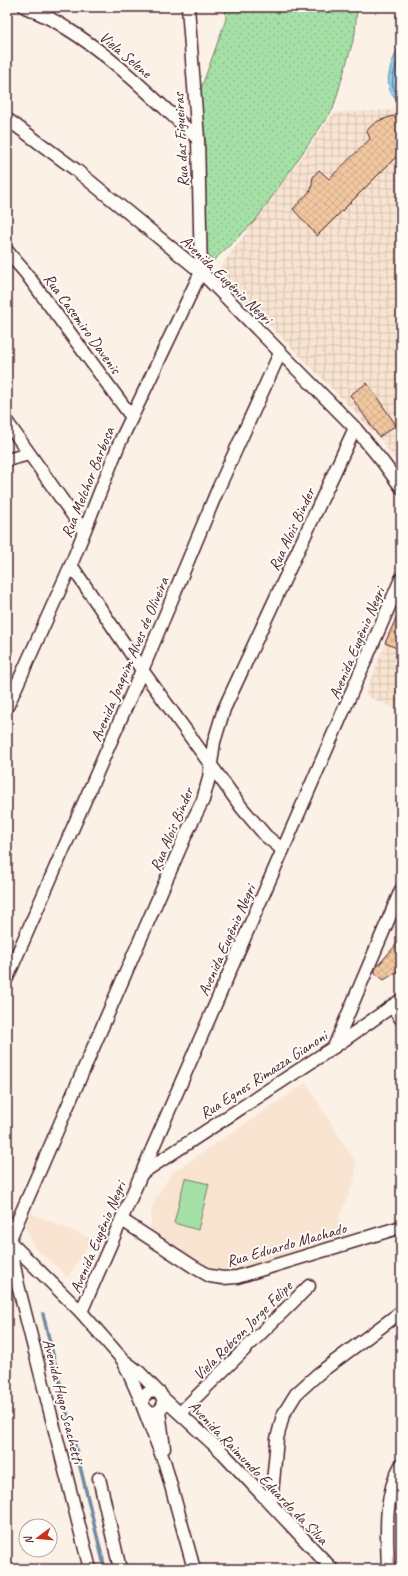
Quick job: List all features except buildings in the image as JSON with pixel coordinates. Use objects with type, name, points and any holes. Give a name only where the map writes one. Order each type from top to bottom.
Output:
[{"type":"street","name":"Viela Selene","points":[[25,7],[65,27],[82,38],[116,65],[198,139]]},
{"type":"street","name":"Rua das Figueiras","points":[[188,7],[198,139],[201,272]]},
{"type":"street","name":"Avenida Eugênio Negri","points":[[7,119],[76,170],[201,272],[355,428],[401,487]]},
{"type":"street","name":"Rua Casemiro Davenis","points":[[7,251],[25,272],[131,416]]},
{"type":"street","name":"Rua Melchor Barbosa","points":[[7,707],[71,565],[131,416],[201,272]]},
{"type":"street","name":"Avenida Joaquim Alves de Oliveira","points":[[7,978],[87,798],[218,489],[280,353]]},
{"type":"street","points":[[7,422],[84,531]]},
{"type":"street","name":"Rua Alois Binder","points":[[8,1240],[184,839],[203,800],[209,778],[213,748],[224,709],[355,428]]},
{"type":"street","points":[[7,460],[29,454]]},
{"type":"street","points":[[71,565],[142,670],[242,808],[266,836],[283,850]]},
{"type":"street","name":"Avenida Eugênio Negri","points":[[81,1312],[401,580]]},
{"type":"street","points":[[334,1047],[401,890]]},
{"type":"street","points":[[396,1003],[401,1019]]},
{"type":"street","name":"Rua Egnes Rimazza Gianoni","points":[[142,1173],[334,1047],[396,1003]]},
{"type":"street","name":"Rua Eduardo Machado","points":[[122,1220],[194,1267],[210,1276],[223,1278],[237,1277],[272,1267],[401,1227]]},
{"type":"street","points":[[8,1240],[81,1312],[123,1360],[165,1464],[194,1569]]},
{"type":"street","name":"Avenida Hugo Scachetti","points":[[8,1240],[13,1286],[90,1569]]},
{"type":"street","name":"Viela Robson Jorge Felipe","points":[[180,1413],[309,1286]]},
{"type":"street","points":[[271,1504],[277,1439],[283,1415],[296,1394],[318,1374],[401,1312]]},
{"type":"street","name":"Avenida Raimundo Eduardo da Silva","points":[[123,1360],[139,1372],[161,1396],[223,1453],[332,1569]]},
{"type":"street","points":[[142,1405],[144,1395],[149,1392],[154,1391],[161,1396],[163,1404],[159,1411],[165,1464]]},
{"type":"street","points":[[142,1405],[150,1413],[159,1411]]},
{"type":"street","points":[[388,1569],[386,1523],[389,1499],[397,1483],[401,1465]]},
{"type":"street","name":"Avenida Hugo Scachetti","points":[[98,1478],[120,1569]]},
{"type":"shaded area","points":[[394,110],[401,127],[401,346],[397,372],[401,378],[401,468],[380,439],[351,408],[217,272],[334,113]]},
{"type":"shaded area","points":[[401,603],[401,711],[365,695]]},
{"type":"shaded area","points":[[306,1083],[356,1163],[354,1181],[339,1218],[344,1236],[266,1264],[221,1276],[199,1267],[151,1232],[151,1214],[155,1199],[172,1173]]},
{"type":"shaded area","points":[[29,1212],[92,1239],[68,1277],[34,1247],[25,1227]]},
{"type":"green space","points":[[225,7],[357,7],[355,34],[333,109],[255,221],[213,261],[202,247],[198,97],[226,19]]},
{"type":"green space","points":[[185,1178],[209,1184],[198,1230],[174,1223]]},
{"type":"water","points":[[401,13],[401,34],[398,28],[396,15]]},
{"type":"water","points":[[401,42],[401,101],[394,96],[390,90],[388,82],[391,66]]},
{"type":"waterway","points":[[43,1314],[105,1569]]}]
